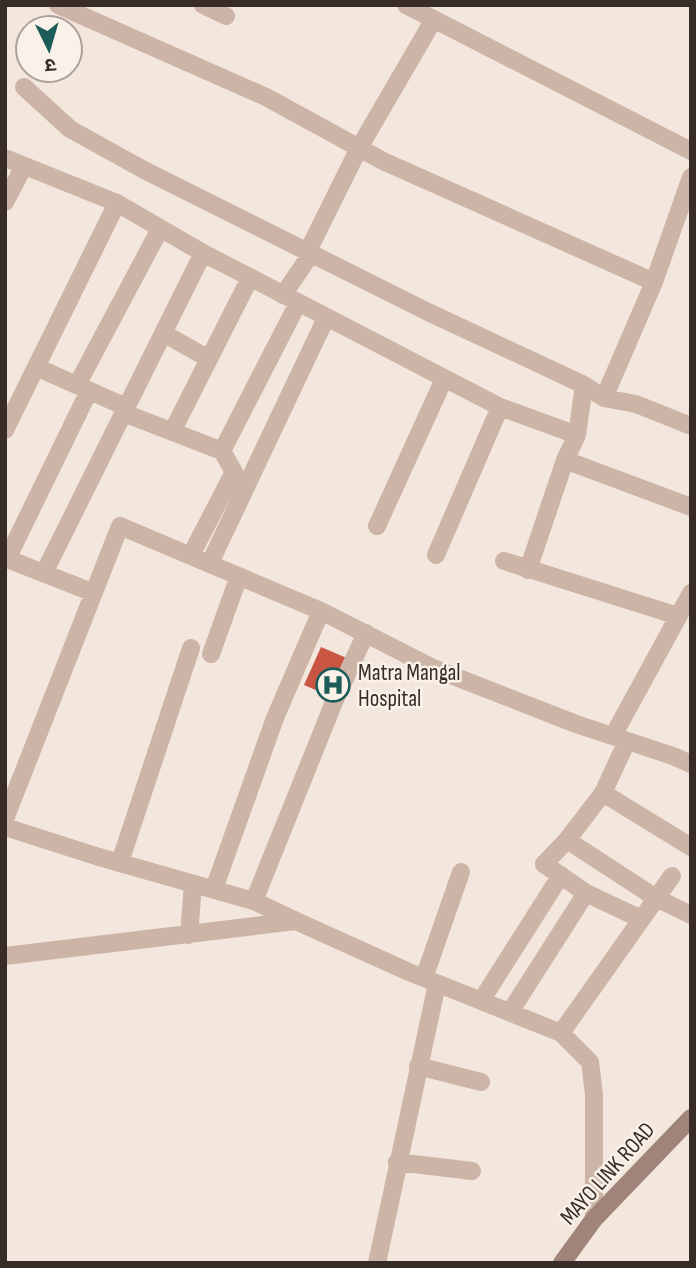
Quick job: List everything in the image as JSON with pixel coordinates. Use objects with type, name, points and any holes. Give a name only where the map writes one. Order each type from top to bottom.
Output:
[{"type":"street","points":[[58,5],[267,97],[383,161],[654,282]]},
{"type":"street","points":[[203,5],[226,16]]},
{"type":"street","points":[[406,5],[691,150]]},
{"type":"street","points":[[222,451],[309,253],[359,148],[434,19]]},
{"type":"street","points":[[24,87],[70,129],[144,170],[309,253],[584,385],[604,398],[636,404],[691,426]]},
{"type":"street","points":[[5,158],[117,204],[250,278],[500,407],[577,435]]},
{"type":"street","points":[[5,202],[23,166]]},
{"type":"street","points":[[604,398],[654,282],[691,177]]},
{"type":"street","points":[[5,430],[117,204]]},
{"type":"street","points":[[94,593],[6,559],[83,388],[160,229]]},
{"type":"street","points":[[44,573],[203,253]]},
{"type":"street","points":[[172,432],[250,278]]},
{"type":"street","points":[[210,563],[326,318]]},
{"type":"street","points":[[163,333],[209,359]]},
{"type":"street","points":[[36,368],[172,432],[222,451],[234,471],[191,555]]},
{"type":"street","points":[[377,526],[444,379]]},
{"type":"street","points":[[528,570],[565,460],[577,435],[584,385]]},
{"type":"street","points":[[436,555],[500,407]]},
{"type":"street","points":[[565,460],[691,507]]},
{"type":"street","points":[[5,819],[120,526],[321,611],[433,668],[576,724],[673,755],[691,764]]},
{"type":"street","points":[[504,561],[678,616]]},
{"type":"street","points":[[211,654],[239,576]]},
{"type":"street","points":[[641,919],[586,892],[544,864],[567,840],[603,793],[620,738],[691,593]]},
{"type":"street","points":[[214,889],[275,718],[321,611]]},
{"type":"street","points":[[254,901],[334,702],[366,634]]},
{"type":"street","points":[[120,862],[191,648]]},
{"type":"street","points":[[603,793],[691,847]]},
{"type":"street","points":[[5,827],[99,858],[254,901],[430,981],[561,1033],[590,1062],[594,1094],[594,1219]]},
{"type":"street","points":[[567,840],[656,898],[691,915]]},
{"type":"street","points":[[377,1263],[418,1066],[430,981],[461,872]]},
{"type":"street","points":[[481,1001],[561,874]]},
{"type":"street","points":[[561,1033],[671,876]]},
{"type":"street","points":[[189,935],[193,884]]},
{"type":"street","points":[[510,1013],[586,892]]},
{"type":"street","points":[[5,956],[296,921]]},
{"type":"street","points":[[418,1066],[481,1082]]},
{"type":"street","name":"MAYO LINK ROAD","points":[[562,1263],[594,1219],[691,1118]]},
{"type":"street","points":[[397,1162],[472,1171]]},
{"type":"building","points":[[321,647],[349,659],[332,697],[304,685]]},
{"type":"place","name":"Matra Mangal Hospital","points":[[333,685]]}]
